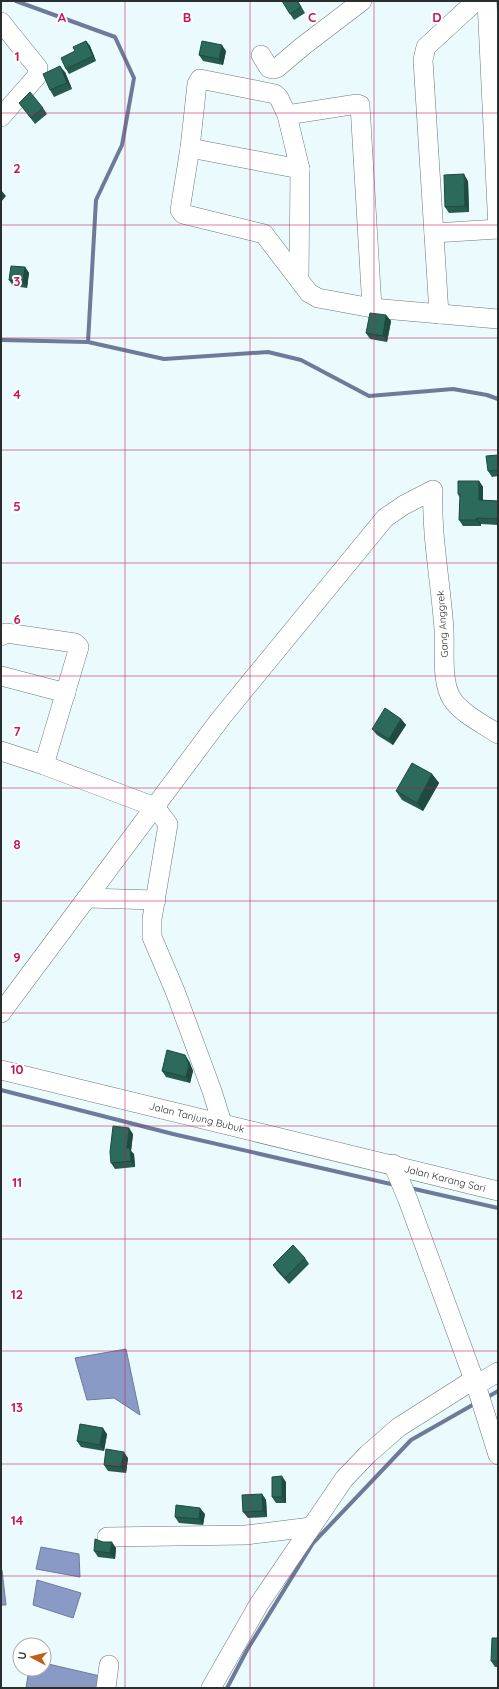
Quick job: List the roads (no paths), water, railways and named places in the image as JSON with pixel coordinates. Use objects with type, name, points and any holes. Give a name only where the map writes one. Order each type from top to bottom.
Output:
[{"type":"street","points":[[261,54],[269,68],[277,68],[362,1]]},
{"type":"street","points":[[439,314],[423,60],[426,47],[476,1]]},
{"type":"street","points":[[434,234],[498,229],[487,1]]},
{"type":"street","points":[[1,22],[39,71],[37,76],[1,117]]},
{"type":"street","points":[[299,280],[300,169],[287,115],[279,98],[275,94],[200,79],[197,84],[190,148],[180,210],[181,213],[264,234],[299,280],[309,293],[318,298],[372,308],[498,319]]},
{"type":"street","points":[[287,115],[357,104],[360,105],[372,308]]},
{"type":"street","points":[[190,148],[300,169]]},
{"type":"street","name":"Gang Anggrek","points":[[155,807],[221,718],[385,518],[404,505],[433,490],[434,527],[444,630],[446,684],[452,699],[463,711],[498,734]]},
{"type":"street","points":[[1,636],[6,633],[75,643],[79,649],[44,765]]},
{"type":"street","points":[[1,676],[66,693]]},
{"type":"street","points":[[1,751],[44,765],[155,807],[168,824],[152,919],[152,938],[175,991],[212,1091],[222,1123]]},
{"type":"street","points":[[1,1014],[155,807]]},
{"type":"street","points":[[87,898],[156,900]]},
{"type":"street","name":"Jalan Tanjung Bubuk","points":[[1,1070],[222,1123],[395,1170]]},
{"type":"street","points":[[395,1170],[408,1200],[476,1384],[498,1455]]},
{"type":"street","name":"Jalan Karang Sari","points":[[395,1170],[498,1191]]},
{"type":"street","points":[[211,1688],[259,1604],[344,1479],[368,1454],[399,1427],[498,1372]]},
{"type":"street","points":[[107,1537],[246,1535],[311,1527]]},
{"type":"street","points":[[106,1688],[110,1665]]},
{"type":"water","points":[[126,1349],[140,1415],[114,1398],[87,1400],[75,1358]]},
{"type":"water","points":[[41,1547],[79,1554],[80,1577],[36,1569]]},
{"type":"water","points":[[2,1570],[6,1605],[1,1605]]},
{"type":"water","points":[[37,1580],[81,1593],[73,1618],[33,1605]]},
{"type":"water","points":[[52,1665],[100,1676],[98,1688],[26,1688],[28,1677],[52,1677]]},
{"type":"waterway","points":[[16,1],[115,37],[134,78],[122,145],[96,200],[88,342]]},
{"type":"waterway","points":[[1,340],[88,342],[164,359],[268,352],[301,360],[369,396],[453,389],[487,395],[498,399]]},
{"type":"waterway","points":[[1,1090],[173,1134],[395,1185]]},
{"type":"waterway","points":[[410,1188],[498,1208]]},
{"type":"waterway","points":[[486,1398],[498,1391]]},
{"type":"waterway","points":[[227,1688],[247,1650],[313,1543],[411,1440],[476,1403]]}]
